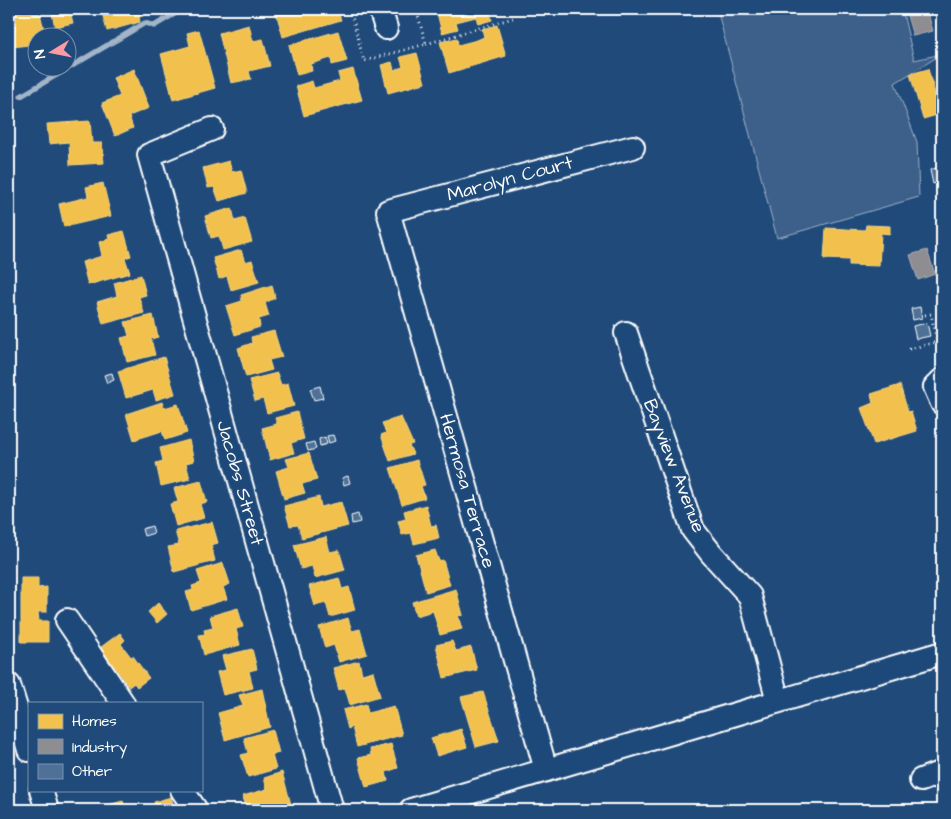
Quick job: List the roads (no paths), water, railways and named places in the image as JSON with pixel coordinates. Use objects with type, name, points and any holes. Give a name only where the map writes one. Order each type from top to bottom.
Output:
[{"type":"street","name":"Jacobs Street","points":[[212,129],[149,155],[332,810]]},
{"type":"street","name":"Marolyn Court","points":[[388,211],[633,147]]},
{"type":"street","name":"Hermosa Terrace","points":[[388,211],[546,770]]},
{"type":"street","name":"Bayview Avenue","points":[[626,333],[693,530],[750,596],[778,701]]},
{"type":"street","points":[[942,380],[935,388],[942,403]]},
{"type":"street","points":[[67,620],[122,702]]},
{"type":"street","points":[[411,810],[942,653]]},
{"type":"street","points":[[9,685],[28,747]]},
{"type":"street","points":[[921,780],[942,772]]},
{"type":"street","points":[[42,792],[47,810]]},
{"type":"street","points":[[183,792],[196,810]]},
{"type":"waterway","points":[[21,96],[145,23],[154,26],[183,9]]}]
